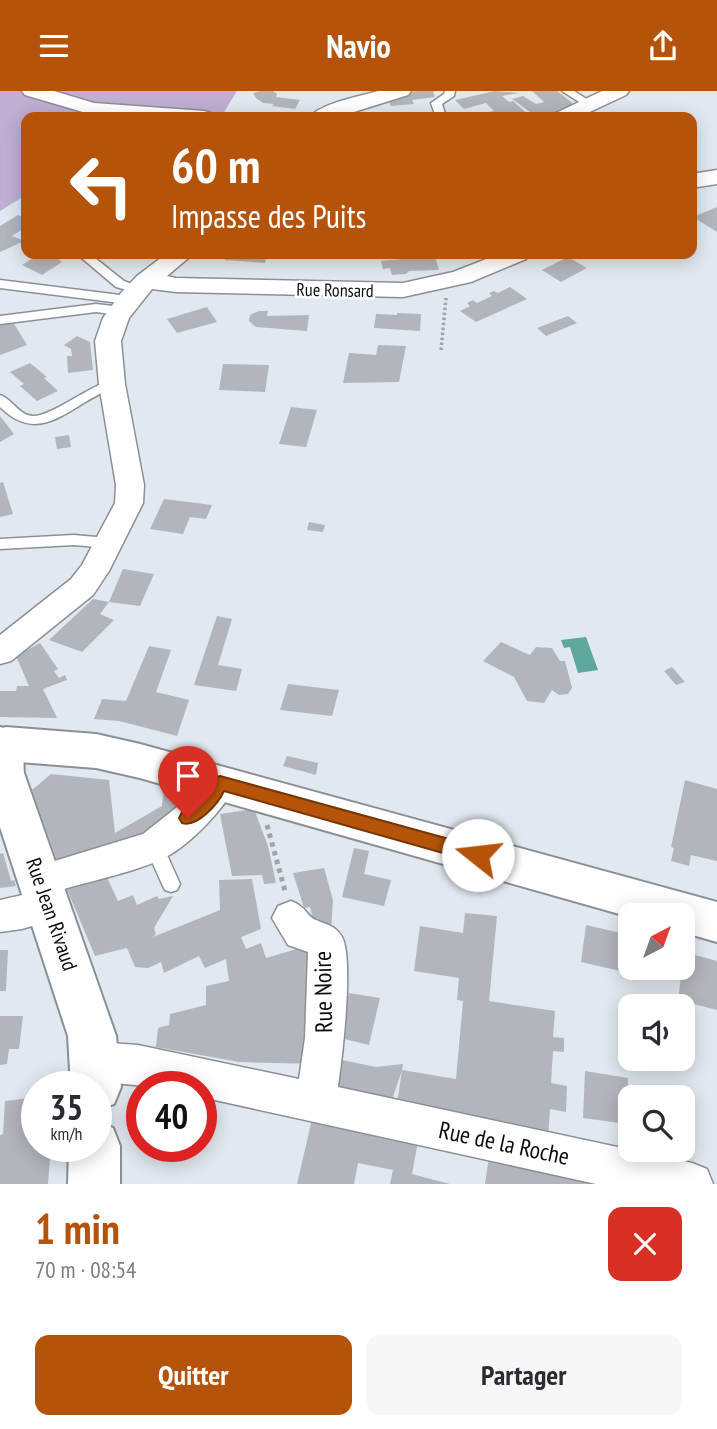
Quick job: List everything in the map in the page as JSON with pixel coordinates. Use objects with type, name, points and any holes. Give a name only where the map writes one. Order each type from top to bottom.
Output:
[{"type":"street","points":[[32,91],[93,109],[135,112]]},
{"type":"street","points":[[332,112],[401,91]]},
{"type":"street","points":[[575,112],[619,91]]},
{"type":"street","points":[[697,180],[717,177]]},
{"type":"street","points":[[0,652],[82,587],[94,571],[129,503],[130,485],[112,384],[108,341],[135,293],[175,259]]},
{"type":"street","name":"Rue Ronsard","points":[[135,293],[176,285],[403,291],[465,278],[507,259]]},
{"type":"street","points":[[3,744],[96,751],[717,922]]},
{"type":"street","name":"Rue Jean Rivaud","points":[[3,744],[4,773],[55,889],[95,1071]]},
{"type":"street","points":[[0,916],[22,913],[55,889],[154,846],[203,806],[220,783]]},
{"type":"street","name":"Rue Noire","points":[[291,918],[301,933],[320,938],[327,946],[325,1038],[316,1102]]},
{"type":"street","name":"Rue de la Roche","points":[[109,1071],[138,1064],[692,1184]]},
{"type":"street","points":[[94,1184],[95,1162]]},
{"type":"lane","points":[[439,112],[436,103],[449,96],[450,91]]},
{"type":"lane","points":[[567,91],[591,105]]},
{"type":"lane","points":[[89,259],[135,293]]},
{"type":"lane","points":[[101,259],[126,278],[135,293]]},
{"type":"lane","points":[[0,284],[135,293]]},
{"type":"lane","points":[[0,320],[96,308],[135,293]]},
{"type":"lane","points":[[0,398],[19,416],[40,420],[52,416],[101,387],[112,384]]},
{"type":"lane","points":[[0,544],[74,540],[108,543]]},
{"type":"lane","points":[[154,846],[171,884]]},
{"type":"path","points":[[440,350],[444,317]]},
{"type":"path","points":[[265,820],[274,845],[291,918]]},
{"type":"shaded area","points":[[0,91],[237,91],[224,112],[21,112],[21,198],[0,211]]},
{"type":"shaded area","points":[[586,637],[598,670],[578,673],[570,647],[564,648],[561,640]]},
{"type":"building","points":[[273,91],[277,94],[276,97],[300,100],[295,109],[272,106],[274,104],[263,103],[256,98],[253,93]]},
{"type":"building","points":[[416,91],[433,91],[435,97],[412,100],[414,104],[391,106],[387,98]]},
{"type":"building","points":[[495,91],[519,93],[502,96],[525,112],[490,112],[494,111],[486,103],[464,109],[455,100]]},
{"type":"building","points":[[532,91],[557,91],[575,105],[558,112],[530,112],[512,99],[523,96],[536,104],[544,102]]},
{"type":"building","points":[[717,207],[717,232],[697,220],[697,215]]},
{"type":"building","points":[[18,215],[21,216],[21,230],[12,236],[21,240],[21,242],[0,252],[0,226]]},
{"type":"building","points":[[31,259],[61,259],[62,262],[42,275],[22,265]]},
{"type":"building","points":[[225,259],[266,259],[265,263]]},
{"type":"building","points":[[436,259],[439,270],[409,271],[406,274],[392,275],[390,268],[383,269],[381,261]]},
{"type":"building","points":[[564,259],[571,259],[587,268],[561,282],[542,270]]},
{"type":"building","points":[[510,287],[527,299],[476,322],[460,311],[470,306],[467,303],[473,300],[477,303],[492,296],[489,293],[498,293]]},
{"type":"building","points":[[207,307],[217,322],[177,333],[167,319]]},
{"type":"building","points":[[268,311],[267,316],[309,315],[307,331],[256,327],[249,321],[250,315]]},
{"type":"building","points":[[376,314],[421,314],[420,331],[374,328]]},
{"type":"building","points":[[568,316],[577,323],[546,336],[537,328]]},
{"type":"building","points":[[13,322],[27,345],[0,355],[0,324]]},
{"type":"building","points":[[77,336],[90,342],[93,370],[68,373],[67,356],[72,356],[71,349],[64,345]]},
{"type":"building","points":[[378,345],[406,346],[399,382],[343,383],[349,353],[376,355]]},
{"type":"building","points":[[30,363],[47,377],[44,378],[58,391],[37,401],[20,386],[24,384],[10,372]]},
{"type":"building","points":[[223,364],[269,365],[265,392],[219,390]]},
{"type":"building","points":[[291,407],[317,410],[306,447],[279,444]]},
{"type":"building","points":[[0,416],[14,434],[0,442]]},
{"type":"building","points":[[69,435],[71,447],[57,449],[55,437]]},
{"type":"building","points":[[3,482],[13,514],[0,517],[0,483]]},
{"type":"building","points":[[164,499],[212,505],[206,519],[190,517],[183,534],[150,529]]},
{"type":"building","points":[[309,522],[325,525],[323,532],[307,530]]},
{"type":"building","points":[[123,569],[154,574],[140,606],[109,602]]},
{"type":"building","points":[[93,599],[109,602],[100,614],[114,620],[82,652],[49,640]]},
{"type":"building","points":[[217,616],[232,619],[218,665],[242,669],[236,691],[194,685]]},
{"type":"building","points":[[501,642],[530,655],[536,647],[552,648],[560,661],[565,661],[572,688],[568,694],[559,695],[552,690],[544,703],[527,701],[514,677],[483,661]]},
{"type":"building","points":[[40,643],[58,669],[54,671],[59,678],[65,675],[67,680],[43,689],[57,718],[0,717],[0,691],[16,691],[17,686],[29,686],[16,656]]},
{"type":"building","points":[[149,646],[171,650],[156,692],[189,700],[177,736],[119,721],[94,719],[102,699],[126,701]]},
{"type":"building","points":[[672,667],[685,682],[676,685],[664,671]]},
{"type":"building","points":[[288,684],[339,690],[332,716],[280,710]]},
{"type":"building","points":[[287,756],[318,763],[316,775],[283,766]]},
{"type":"building","points":[[51,774],[109,780],[115,833],[162,806],[163,794],[195,802],[174,819],[109,850],[59,866],[32,790]]},
{"type":"building","points":[[685,780],[717,789],[717,861],[691,855],[689,866],[671,861],[674,848],[671,847]]},
{"type":"building","points":[[254,809],[268,846],[276,883],[264,884],[262,875],[232,876],[220,814]]},
{"type":"building","points":[[354,848],[369,851],[364,874],[391,880],[384,906],[342,897]]},
{"type":"building","points":[[3,853],[11,881],[14,880],[16,886],[0,888],[0,854]]},
{"type":"building","points":[[324,868],[333,900],[331,931],[314,923],[310,907],[304,908],[293,873]]},
{"type":"building","points":[[104,871],[118,901],[133,895],[137,905],[157,896],[159,899],[173,896],[154,928],[156,934],[153,937],[220,910],[219,880],[252,879],[261,929],[241,937],[246,949],[261,943],[266,958],[317,943],[316,1064],[239,1062],[156,1047],[158,1028],[169,1025],[170,1014],[206,1005],[206,986],[229,981],[226,959],[205,968],[199,956],[164,973],[161,962],[148,968],[135,967],[127,948],[95,956],[64,882]]},
{"type":"building","points":[[465,913],[497,916],[489,1001],[555,1011],[553,1037],[564,1038],[564,1052],[553,1051],[551,1083],[567,1086],[566,1112],[550,1109],[548,1138],[396,1110],[402,1070],[456,1079],[463,1001],[457,1000],[459,978],[414,971],[420,926],[463,933]]},
{"type":"building","points":[[586,925],[618,932],[618,970],[581,962]]},
{"type":"building","points":[[0,950],[8,950],[6,991],[0,991]]},
{"type":"building","points":[[695,955],[717,961],[717,1010],[695,1004],[695,994],[679,994],[680,980],[695,980]]},
{"type":"building","points":[[349,993],[380,998],[369,1045],[336,1037]]},
{"type":"building","points":[[0,1016],[23,1016],[19,1049],[9,1049],[7,1064],[0,1065]]},
{"type":"building","points":[[330,1054],[343,1056],[342,1060],[376,1067],[403,1064],[392,1100],[329,1089]]},
{"type":"building","points":[[585,1071],[628,1078],[628,1085],[618,1085],[618,1123],[583,1118]]},
{"type":"building","points":[[21,1099],[21,1162],[50,1162],[48,1184],[0,1184],[0,1135],[3,1134],[5,1101]]},
{"type":"building","points":[[313,1115],[418,1141],[412,1174],[450,1184],[390,1184],[393,1170],[358,1163],[354,1184],[297,1184]]},
{"type":"building","points":[[489,1157],[602,1184],[485,1184]]},
{"type":"route","points":[[188,818],[215,793],[220,783],[478,855]]}]
